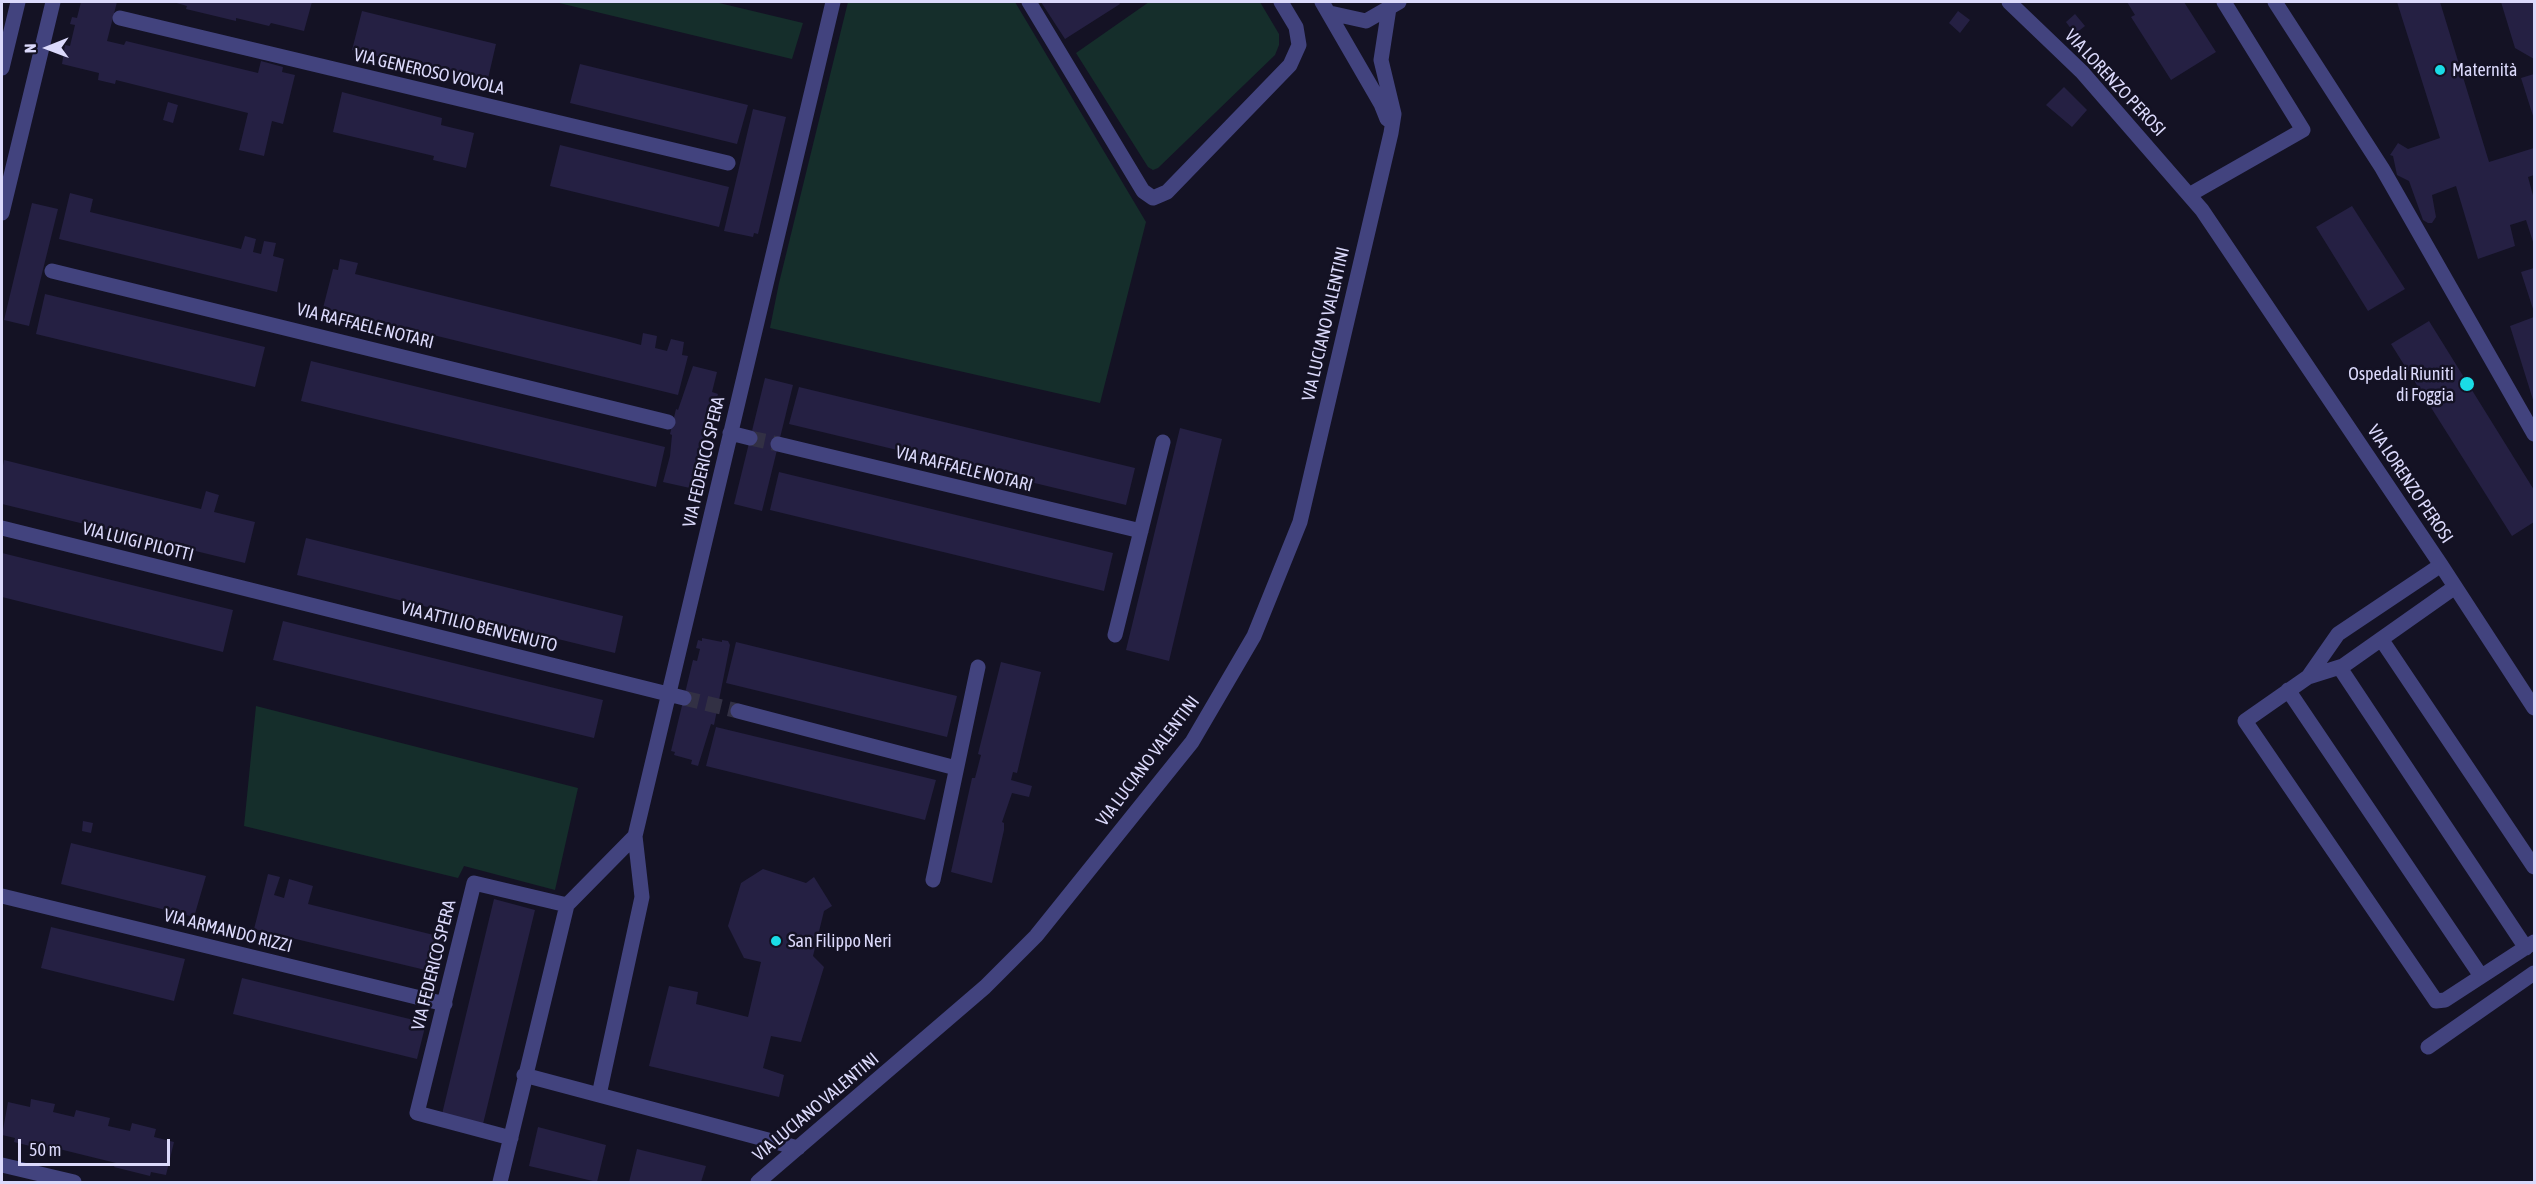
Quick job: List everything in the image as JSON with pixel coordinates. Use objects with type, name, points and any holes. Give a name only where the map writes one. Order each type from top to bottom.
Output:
[{"type":"street","points":[[2,68],[18,2]]},
{"type":"street","points":[[2,213],[52,2]]},
{"type":"street","name":"VIA FEDERICO SPERA","points":[[634,836],[833,2]]},
{"type":"street","points":[[1029,2],[1143,191],[1153,198],[1167,192],[1290,65],[1299,45],[1296,27],[1281,2]]},
{"type":"street","name":"VIA LORENZO PEROSI","points":[[2009,2],[2082,72],[2202,210],[2535,708]]},
{"type":"street","points":[[2189,195],[2303,130],[2224,2]]},
{"type":"street","points":[[2275,2],[2382,168],[2535,434]]},
{"type":"street","points":[[1326,7],[1366,21],[1394,5]]},
{"type":"street","name":"VIA LUCIANO VALENTINI","points":[[758,1182],[985,987],[1036,936],[1192,742],[1254,636],[1300,522],[1391,133],[1394,114],[1381,60],[1394,5]]},
{"type":"street","points":[[1326,7],[1381,104],[1391,133]]},
{"type":"street","name":"VIA GENEROSO VOVOLA","points":[[120,18],[728,163]]},
{"type":"street","name":"VIA RAFFAELE NOTARI","points":[[52,271],[668,422]]},
{"type":"street","points":[[730,433],[750,438]]},
{"type":"street","points":[[1115,635],[1163,442]]},
{"type":"street","name":"VIA RAFFAELE NOTARI","points":[[778,444],[1141,531]]},
{"type":"street","name":"VIA LUIGI PILOTTI","points":[[2,528],[266,594]]},
{"type":"street","points":[[2308,677],[2338,634],[2441,565]]},
{"type":"street","points":[[2340,668],[2530,945],[2445,1000],[2436,1001],[2245,721],[2308,677],[2340,668],[2455,586]]},
{"type":"street","name":"VIA ATTILIO BENVENUTO","points":[[266,594],[684,698]]},
{"type":"street","points":[[2381,639],[2535,867]]},
{"type":"street","points":[[933,880],[978,667]]},
{"type":"street","points":[[2288,690],[2481,976]]},
{"type":"street","points":[[738,711],[956,768]]},
{"type":"street","points":[[599,1095],[642,897],[634,836]]},
{"type":"street","points":[[500,1182],[524,1075],[567,906],[634,836]]},
{"type":"street","name":"VIA FEDERICO SPERA","points":[[511,1138],[417,1113],[474,883],[567,906]]},
{"type":"street","name":"VIA ARMANDO RIZZI","points":[[2,896],[445,1004]]},
{"type":"street","points":[[2428,1047],[2535,973]]},
{"type":"street","points":[[524,1075],[798,1148]]},
{"type":"street","points":[[2,1165],[74,1182]]},
{"type":"green space","points":[[555,2],[715,2],[803,23],[792,59]]},
{"type":"green space","points":[[848,2],[1015,2],[1146,222],[1100,403],[770,328]]},
{"type":"green space","points":[[1149,2],[1260,2],[1279,34],[1279,45],[1275,55],[1158,168],[1153,170],[1148,167],[1076,53]]},
{"type":"green space","points":[[256,706],[578,788],[555,890],[464,866],[458,878],[244,826]]},
{"type":"building","points":[[81,2],[117,2],[107,41],[124,45],[126,41],[258,73],[261,61],[283,67],[282,72],[295,75],[283,124],[272,121],[264,156],[239,150],[248,113],[116,80],[115,84],[98,80],[99,73],[62,64],[65,45],[70,46],[75,25],[70,24],[72,17],[77,18]]},
{"type":"building","points":[[173,2],[312,2],[304,31],[271,23],[269,26],[236,18],[236,21],[186,9],[187,6]]},
{"type":"building","points":[[1041,2],[1119,2],[1120,4],[1065,39]]},
{"type":"building","points":[[2127,2],[2184,2],[2216,52],[2171,80],[2131,17],[2135,15]]},
{"type":"building","name":"Maternità","points":[[2397,2],[2440,2],[2489,162],[2534,148],[2534,175],[2528,177],[2534,199],[2534,245],[2526,220],[2510,225],[2515,246],[2478,259],[2456,186],[2432,195],[2436,217],[2432,223],[2428,223],[2423,220],[2409,181],[2397,175],[2393,156],[2390,155],[2398,143],[2408,149],[2440,138]]},
{"type":"building","name":"Maternità","points":[[2501,2],[2534,2],[2534,59],[2515,48]]},
{"type":"building","points":[[362,11],[496,44],[487,83],[352,50]]},
{"type":"building","points":[[1958,11],[1970,20],[1960,33],[1949,23]]},
{"type":"building","points":[[2075,14],[2085,26],[2075,34],[2066,22]]},
{"type":"building","points":[[580,64],[748,105],[737,144],[570,103]]},
{"type":"building","name":"Maternità","points":[[2534,74],[2534,119],[2521,78]]},
{"type":"building","points":[[2064,87],[2087,110],[2072,127],[2046,105]]},
{"type":"building","points":[[342,92],[442,118],[441,125],[474,133],[466,168],[433,160],[434,156],[333,132]]},
{"type":"building","points":[[168,102],[178,105],[173,123],[163,120]]},
{"type":"building","points":[[753,109],[786,117],[758,234],[754,233],[753,237],[724,231]]},
{"type":"building","points":[[560,145],[729,187],[719,227],[550,186]]},
{"type":"building","points":[[70,193],[93,199],[90,212],[241,249],[245,236],[256,239],[253,252],[261,254],[264,241],[276,243],[273,256],[284,259],[277,292],[59,239]]},
{"type":"building","points":[[32,203],[58,209],[29,326],[4,320]]},
{"type":"building","points":[[2352,206],[2405,289],[2368,311],[2316,227]]},
{"type":"building","points":[[340,259],[358,263],[355,274],[641,345],[643,333],[657,336],[655,348],[667,351],[671,339],[684,342],[682,355],[688,356],[678,395],[323,308],[333,269],[338,270]]},
{"type":"building","points":[[2534,268],[2534,312],[2521,272]]},
{"type":"building","points":[[45,294],[265,347],[255,387],[36,334]]},
{"type":"building","points":[[2534,317],[2534,403],[2510,326]]},
{"type":"building","points":[[2429,321],[2534,490],[2534,522],[2512,536],[2391,344]]},
{"type":"building","points":[[311,361],[665,447],[656,487],[301,401]]},
{"type":"building","points":[[693,366],[717,372],[712,392],[718,394],[690,488],[663,482],[670,456],[672,435],[670,434],[676,409],[678,410]]},
{"type":"building","points":[[765,378],[793,385],[762,511],[734,504]]},
{"type":"building","points":[[799,387],[1135,468],[1126,505],[789,424]]},
{"type":"building","points":[[1180,428],[1222,439],[1169,661],[1126,650]]},
{"type":"building","points":[[4,460],[201,509],[206,491],[219,495],[214,512],[255,522],[245,563],[2,504]]},
{"type":"building","points":[[779,472],[1113,553],[1104,591],[770,510]]},
{"type":"building","points":[[306,538],[623,616],[615,653],[297,575]]},
{"type":"building","points":[[2,553],[233,610],[223,652],[2,597]]},
{"type":"building","points":[[283,621],[603,700],[594,738],[273,660]]},
{"type":"building","points":[[702,638],[728,641],[730,645],[714,725],[711,724],[698,766],[691,764],[692,760],[674,755],[675,752],[671,751],[693,660],[697,661],[700,649],[696,648],[698,640],[702,641]]},
{"type":"building","points":[[736,642],[957,696],[947,737],[726,683]]},
{"type":"building","points":[[1001,662],[1041,672],[1017,773],[1013,772],[1011,780],[1032,786],[1029,797],[1012,793],[1002,822],[1004,830],[992,883],[951,872],[972,778],[975,778],[981,755],[978,754]]},
{"type":"building","points":[[716,727],[936,780],[925,820],[706,766]]},
{"type":"building","points":[[83,821],[93,823],[91,833],[82,831]]},
{"type":"building","points":[[71,843],[206,876],[194,917],[61,884]]},
{"type":"building","points":[[763,869],[806,883],[814,877],[832,906],[824,911],[813,956],[824,967],[801,1042],[771,1036],[763,1068],[784,1075],[779,1097],[649,1066],[669,986],[698,992],[696,1004],[748,1017],[761,962],[744,958],[728,926],[741,883]]},
{"type":"building","points":[[268,874],[280,877],[274,895],[284,898],[289,879],[313,886],[308,904],[446,938],[438,973],[254,929]]},
{"type":"building","points":[[494,899],[535,910],[483,1124],[442,1114]]},
{"type":"building","points":[[51,927],[185,959],[174,1001],[41,968]]},
{"type":"building","points":[[242,978],[426,1023],[417,1059],[233,1014]]},
{"type":"building","points":[[31,1099],[55,1104],[53,1112],[74,1117],[76,1110],[110,1118],[108,1126],[130,1131],[132,1123],[156,1129],[154,1137],[174,1142],[166,1175],[151,1172],[150,1176],[114,1167],[116,1163],[51,1147],[50,1151],[14,1142],[15,1138],[2,1135],[8,1102],[30,1107]]},
{"type":"building","points":[[538,1127],[606,1145],[597,1182],[529,1166]]},
{"type":"building","points":[[637,1149],[706,1166],[701,1182],[629,1182]]},
{"type":"tunnel","points":[[750,438],[778,444]]},
{"type":"tunnel","points":[[684,698],[738,711]]},
{"type":"place","name":"Maternità","points":[[2440,70]]},
{"type":"place","name":"Ospedali Riuniti di Foggia","points":[[2467,384]]},
{"type":"place","name":"San Filippo Neri","points":[[776,941]]}]
